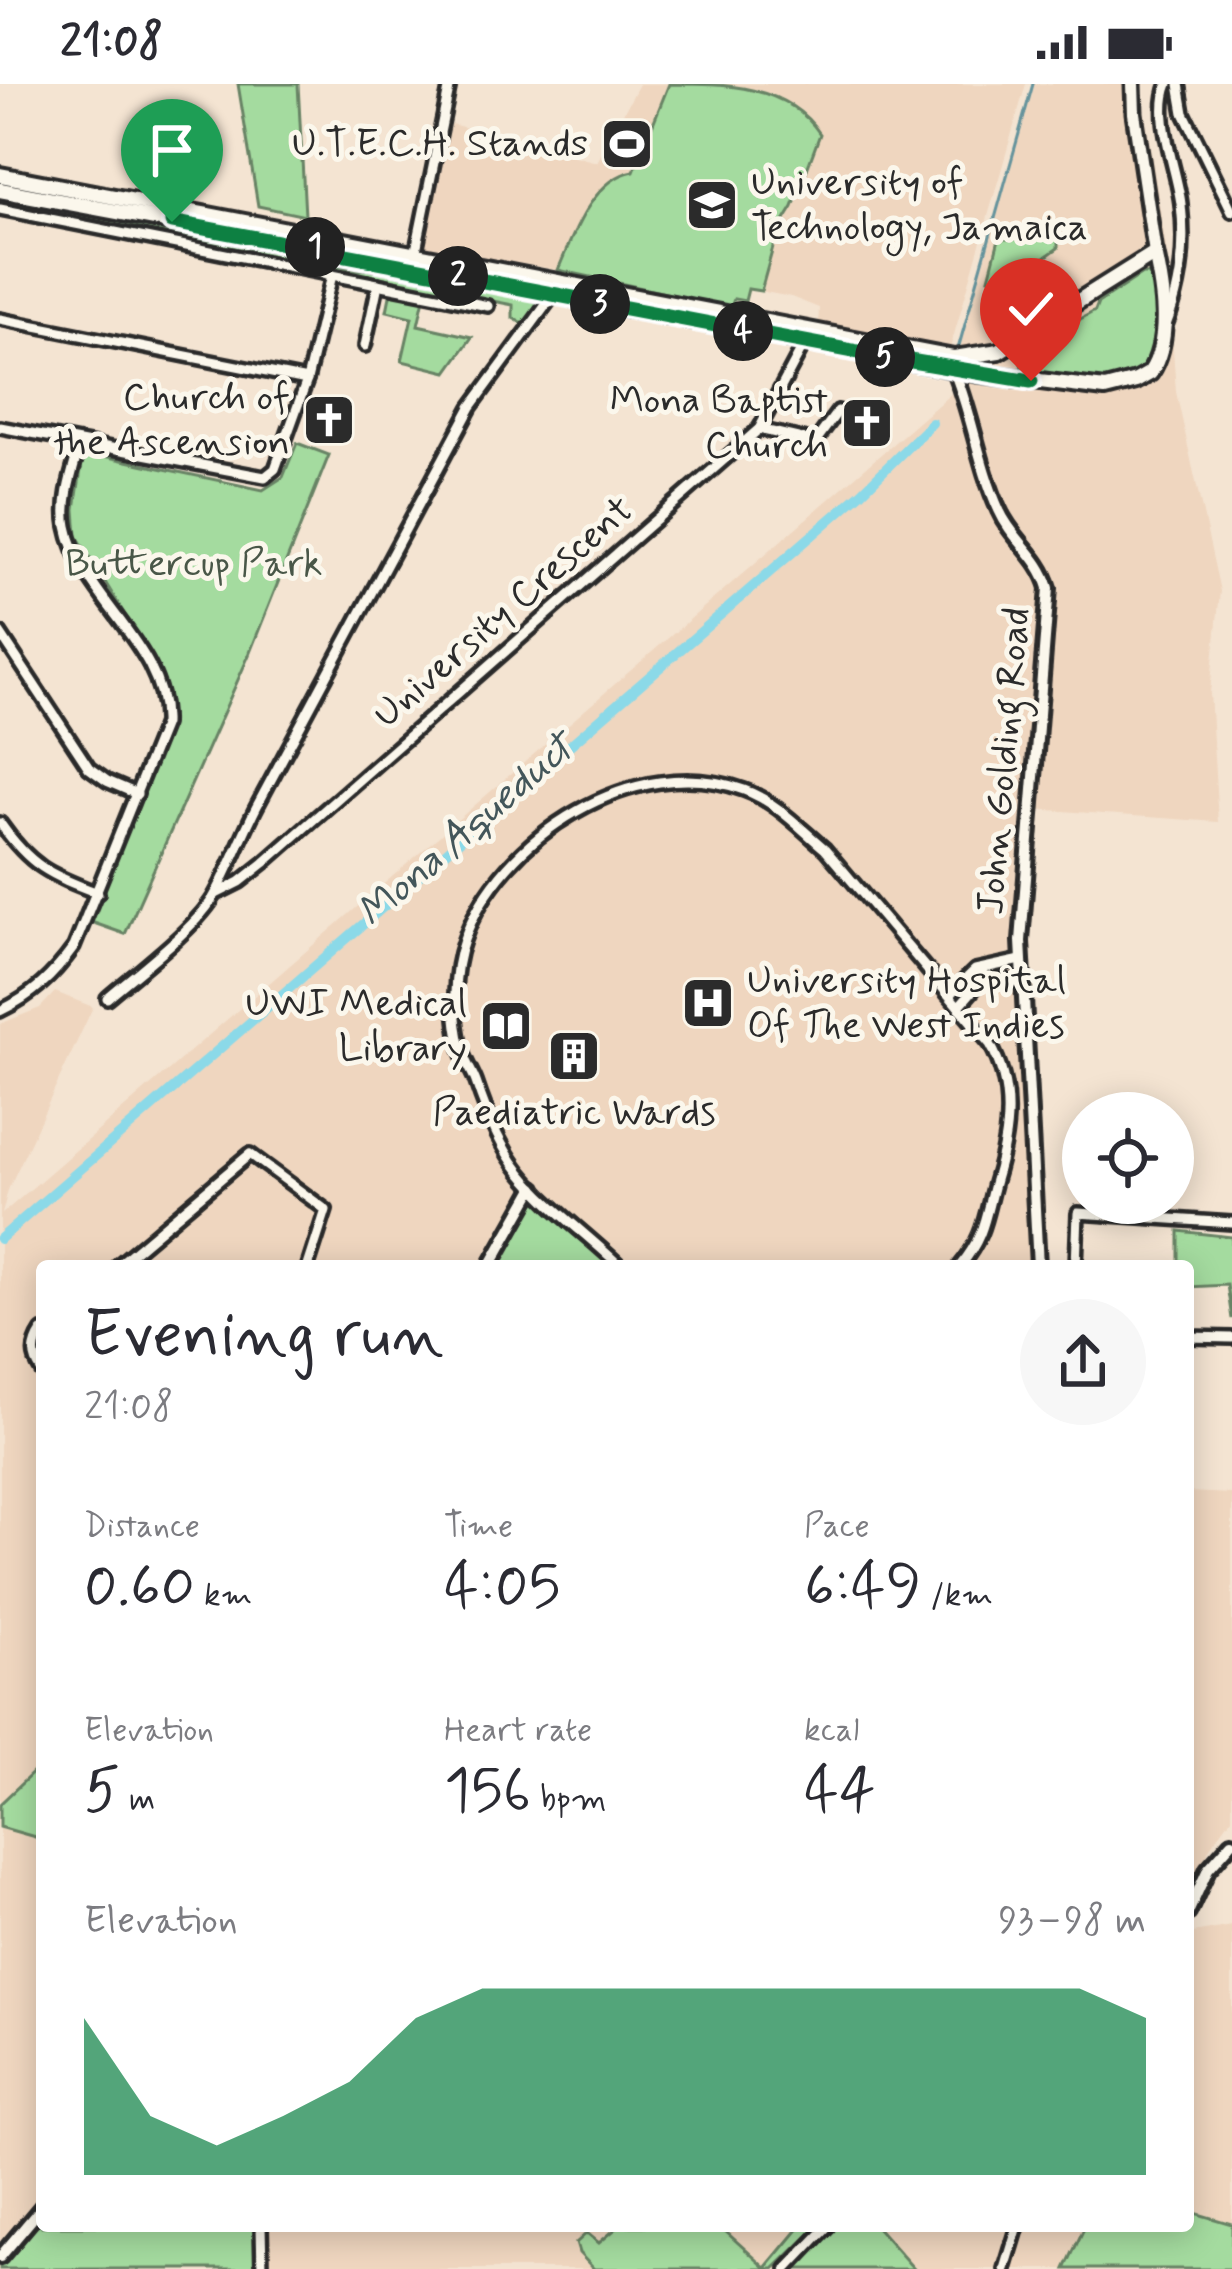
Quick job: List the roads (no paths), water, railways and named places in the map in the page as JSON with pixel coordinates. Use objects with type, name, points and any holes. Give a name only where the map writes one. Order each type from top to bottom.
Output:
[{"type":"main road","points":[[0,175],[1031,381],[1120,387],[1150,373],[1161,341],[1162,293],[1133,113],[1133,84]]},
{"type":"main road","points":[[0,190],[414,260]]},
{"type":"main road","points":[[950,363],[1015,342],[1155,253]]},
{"type":"main road","points":[[1015,342],[1010,354],[1013,366],[1031,381]]},
{"type":"street","points":[[414,260],[450,84]]},
{"type":"street","points":[[1161,341],[1184,266],[1181,201],[1164,107],[1168,84]]},
{"type":"street","points":[[1179,84],[1184,113],[1232,211]]},
{"type":"street","points":[[0,209],[488,306]]},
{"type":"street","points":[[0,427],[266,477],[275,469],[307,380],[332,275]]},
{"type":"street","points":[[365,346],[378,284]]},
{"type":"street","name":"University Crescent","points":[[106,998],[186,928],[216,894],[249,821],[471,407],[558,288]]},
{"type":"street","points":[[0,320],[307,380]]},
{"type":"street","name":"University Crescent","points":[[216,894],[280,849],[759,429],[801,350]]},
{"type":"street","name":"John Golding Road","points":[[950,363],[966,398],[998,509],[1038,560],[1049,588],[1021,960],[1038,1260]]},
{"type":"street","points":[[759,429],[815,442],[838,411]]},
{"type":"street","points":[[0,1011],[27,998],[54,975],[74,947],[164,724],[165,702],[157,677],[87,570],[67,530],[65,506],[80,444]]},
{"type":"street","points":[[0,633],[89,767],[137,794]]},
{"type":"street","points":[[613,1260],[534,1188],[510,1159],[462,1052],[455,1000],[458,961],[487,894],[535,841],[603,797],[639,784],[674,780],[745,790],[769,803],[825,849],[960,1005],[1002,1064],[1009,1128],[982,1235],[964,1260]]},
{"type":"street","points":[[0,823],[23,856],[98,893]]},
{"type":"street","points":[[950,994],[975,970],[1021,960]]},
{"type":"street","points":[[960,1005],[981,981],[1022,982]]},
{"type":"street","points":[[124,1260],[250,1154],[326,1210],[310,1260]]},
{"type":"street","points":[[493,1260],[534,1188]]},
{"type":"street","points":[[1076,1260],[1078,1213],[1232,1223]]},
{"type":"street","points":[[1194,1337],[1232,1338]]},
{"type":"street","points":[[1194,1900],[1208,1869],[1232,1842]]},
{"type":"street","points":[[0,2257],[36,2214]]},
{"type":"street","points":[[261,2232],[262,2269]]},
{"type":"street","points":[[787,2269],[822,2232]]},
{"type":"street","points":[[1005,2269],[1016,2232]]},
{"type":"waterway","points":[[958,349],[1033,84]]},
{"type":"waterway","name":"Mona Aqueduct","points":[[0,1239],[861,493],[932,423]]},
{"type":"place","name":"U.T.E.C.H. Stands","points":[[627,144]]},
{"type":"place","name":"University of Technology, Jamaica","points":[[712,205]]},
{"type":"place","name":"Church of the Ascension","points":[[329,420]]},
{"type":"place","name":"Mona Baptist Church","points":[[867,423]]},
{"type":"place","name":"University Hospital Of The West Indies","points":[[708,1003]]},
{"type":"place","name":"UWI Medical Library","points":[[506,1026]]},
{"type":"place","name":"Paediatric Wards","points":[[574,1056]]},
{"type":"park label","name":"Buttercup Park","points":[[194,564]]}]
